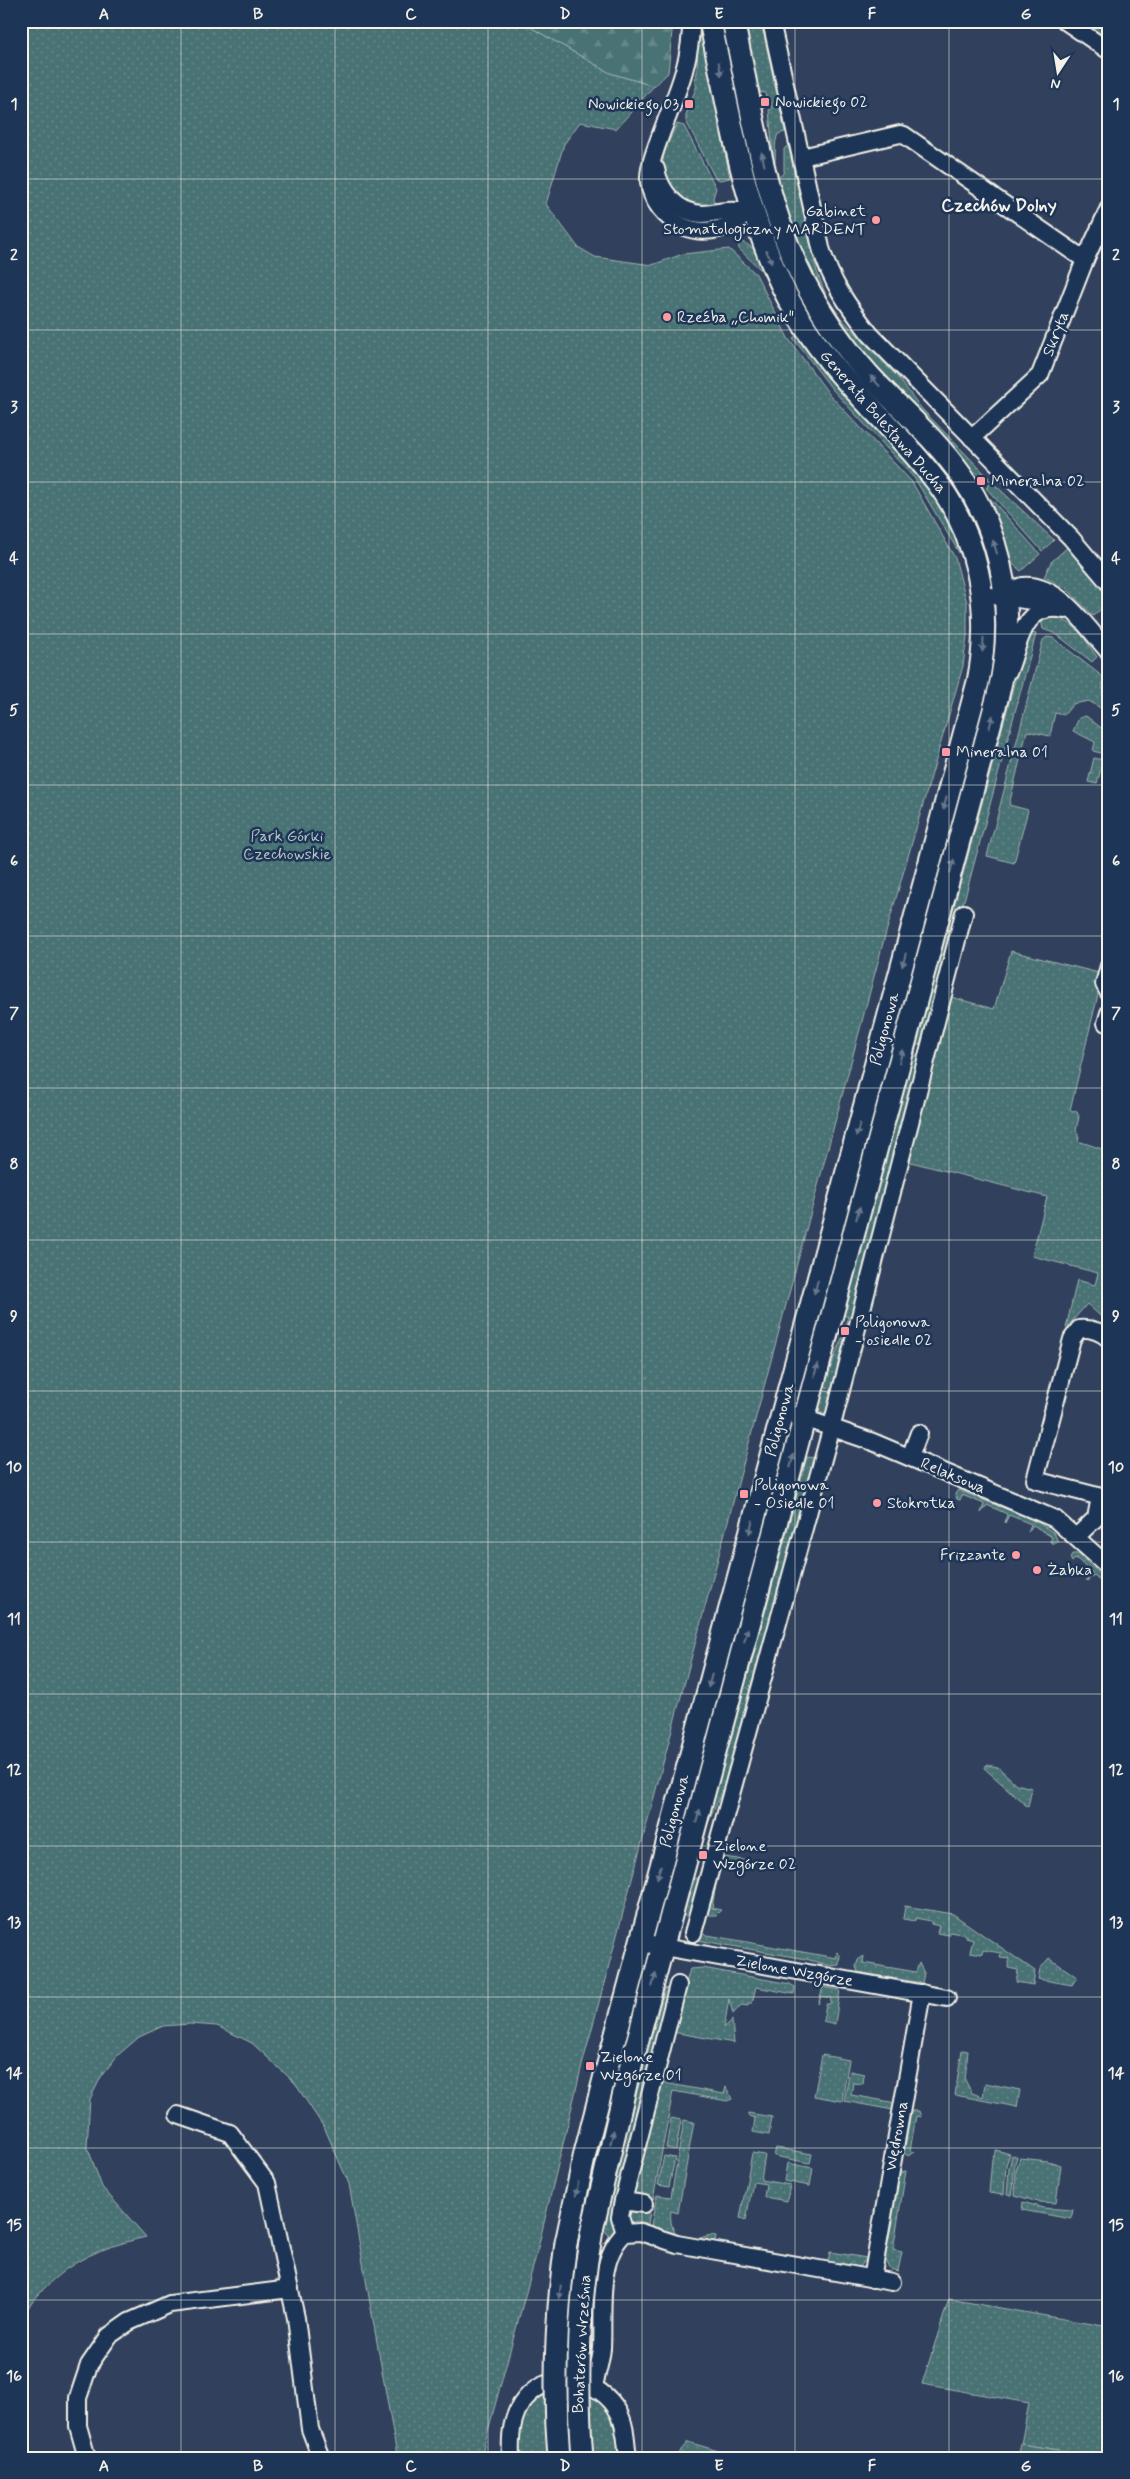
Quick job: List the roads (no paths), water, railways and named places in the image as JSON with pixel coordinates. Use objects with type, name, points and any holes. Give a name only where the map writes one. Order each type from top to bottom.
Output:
[{"type":"main road","name":"Generała Bolesława Ducha","points":[[710,21],[752,211],[775,272],[812,339],[845,382],[924,466],[947,496],[968,538],[976,563],[982,596]]},
{"type":"main road","name":"Generała Bolesława Ducha","points":[[733,21],[774,206],[802,278],[837,335],[869,374],[943,452],[969,488],[984,516],[996,549],[1006,594]]},
{"type":"main road","name":"Poligonowa","points":[[592,2230],[608,2156],[662,1948],[998,695],[1007,633],[1006,594]]},
{"type":"main road","name":"Poligonowa","points":[[566,2243],[587,2144],[640,1942],[978,682],[984,636],[982,596]]},
{"type":"main road","name":"Bohaterów Września","points":[[582,2458],[578,2355],[584,2284],[592,2230]]},
{"type":"main road","name":"Bohaterów Września","points":[[559,2458],[556,2358],[559,2298],[566,2243]]},
{"type":"street","points":[[691,21],[690,47],[686,67],[653,156],[649,181],[653,196],[662,211],[673,221],[686,227],[711,230],[731,226],[752,211],[774,206]]},
{"type":"street","points":[[771,21],[826,265],[843,300],[870,334],[1071,538],[1109,583]]},
{"type":"street","points":[[1065,21],[1109,50]]},
{"type":"street","points":[[802,157],[904,135],[1085,260]]},
{"type":"street","name":"Skryta","points":[[972,438],[1040,376],[1085,260],[1109,208]]},
{"type":"street","points":[[982,596],[1006,594],[1022,586],[1043,588],[1060,599],[1109,652]]},
{"type":"street","points":[[1006,594],[1020,600],[1047,602],[1065,610],[1079,620]]},
{"type":"street","points":[[998,695],[1025,625],[1032,617],[1045,610],[1065,610]]},
{"type":"street","points":[[693,1934],[831,1426],[964,913]]},
{"type":"street","points":[[1109,966],[1104,984],[1109,993]]},
{"type":"street","points":[[1076,1537],[1096,1518],[1104,1498],[1035,1480],[1072,1339],[1079,1328],[1089,1328],[1102,1333],[1109,1339]]},
{"type":"street","name":"Relaksowa","points":[[782,1413],[804,1417],[831,1426],[910,1457],[1054,1519],[1109,1567]]},
{"type":"street","points":[[910,1457],[919,1433]]},
{"type":"street","name":"Zielone Wzgórze","points":[[640,1942],[662,1948],[948,1998]]},
{"type":"street","points":[[624,2233],[620,2217],[623,2201],[678,1985]]},
{"type":"street","name":"Wędrowna","points":[[872,2279],[922,1994]]},
{"type":"street","points":[[178,2115],[230,2133],[267,2183],[290,2289],[310,2430],[321,2458]]},
{"type":"street","points":[[623,2201],[644,2204]]},
{"type":"street","points":[[594,2386],[602,2350],[607,2265],[613,2246],[624,2233],[640,2232],[677,2244],[892,2282]]},
{"type":"street","points":[[87,2458],[78,2426],[78,2398],[89,2365],[109,2336],[129,2322],[170,2304],[290,2289]]},
{"type":"street","points":[[511,2458],[510,2436],[518,2408],[533,2391],[558,2381],[583,2382],[594,2386],[611,2401],[619,2414],[624,2429],[628,2458]]},
{"type":"place","name":"Nowickiego 02","points":[[765,102]]},
{"type":"place","name":"Nowickiego 03","points":[[689,104]]},
{"type":"place","name":"Gabinet Stomatologiczny MARDENT","points":[[876,220]]},
{"type":"place","name":"Rzeźba ,,Chomik\"","points":[[667,317]]},
{"type":"place","name":"Mineralna 02","points":[[981,481]]},
{"type":"place","name":"Mineralna 01","points":[[946,752]]},
{"type":"place","name":"Poligonowa - osiedle 02","points":[[845,1331]]},
{"type":"place","name":"Poligonowa - Osiedle 01","points":[[744,1494]]},
{"type":"place","name":"Stokrotka","points":[[877,1503]]},
{"type":"place","name":"Frizzante","points":[[1016,1555]]},
{"type":"place","name":"Żabka","points":[[1037,1570]]},
{"type":"place","name":"Zielone Wzgórze 02","points":[[703,1855]]},
{"type":"place","name":"Zielone Wzgórze 01","points":[[590,2066]]},
{"type":"district","name":"Czechów Dolny","points":[[999,206]]},
{"type":"park label","name":"Park Górki Czechowskie","points":[[287,845]]}]
